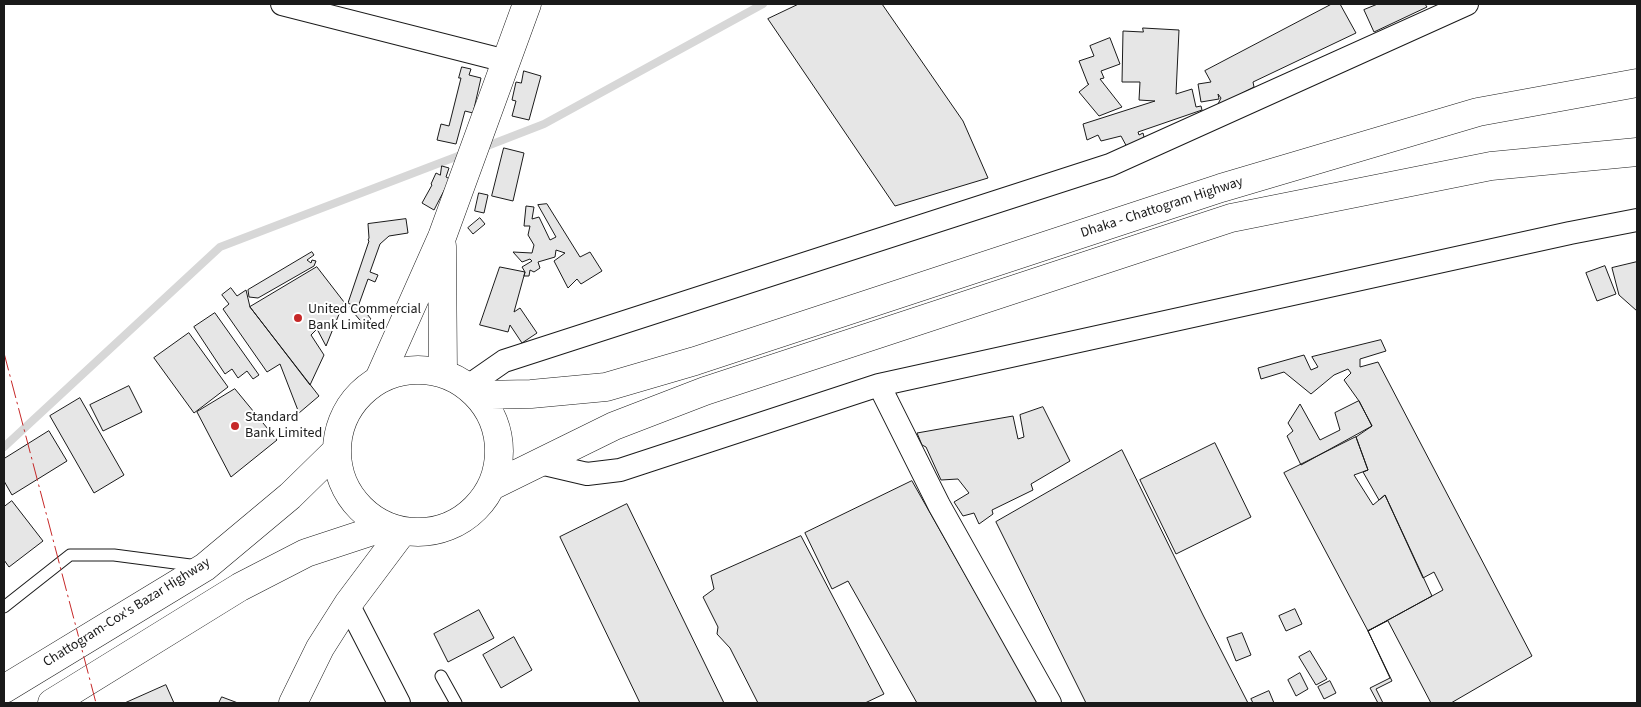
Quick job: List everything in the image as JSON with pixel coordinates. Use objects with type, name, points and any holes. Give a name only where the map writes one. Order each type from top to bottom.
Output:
[{"type":"main road","points":[[378,379],[442,237],[527,4]]},
{"type":"main road","name":"Dhaka - Chattogram Highway","points":[[473,390],[531,394],[606,387],[695,362],[821,318],[1221,188],[1468,114],[1637,84]]},
{"type":"main road","points":[[492,486],[614,426],[705,391],[1231,218],[1491,166],[1637,152]]},
{"type":"main road","points":[[442,237],[443,373]]},
{"type":"main road","points":[[52,703],[240,587],[306,553],[394,529],[429,532],[455,524],[477,508],[492,486],[500,454],[495,422],[473,390],[443,373],[410,369],[378,379],[356,397],[341,423],[336,452],[342,482],[360,509],[394,529]]},
{"type":"main road","name":"Chattogram-Cox's Bazar Highway","points":[[4,689],[205,567],[290,496],[336,452]]},
{"type":"main road","points":[[293,703],[320,648],[394,529]]},
{"type":"street","points":[[282,4],[506,61]]},
{"type":"street","points":[[473,390],[504,361],[1110,165],[1467,4]]},
{"type":"street","points":[[540,463],[587,474],[620,470],[879,385],[1570,233],[1637,220]]},
{"type":"street","points":[[879,385],[939,505],[1050,703]]},
{"type":"street","points":[[348,604],[399,703]]},
{"type":"lane","points":[[4,607],[70,555],[114,555],[205,567]]},
{"type":"lane","points":[[441,676],[456,703]]},
{"type":"building","points":[[799,4],[882,4],[963,121],[988,178],[895,206],[768,19]]},
{"type":"building","points":[[1332,4],[1340,4],[1356,33],[1253,82],[1254,87],[1217,106],[1221,98],[1218,94],[1219,99],[1201,102],[1198,84],[1211,82],[1205,71]]},
{"type":"building","points":[[1378,4],[1425,4],[1427,7],[1374,32],[1364,10]]},
{"type":"building","points":[[1143,28],[1179,30],[1176,94],[1192,89],[1196,107],[1201,106],[1202,110],[1138,132],[1139,135],[1143,133],[1144,137],[1128,149],[1121,136],[1101,141],[1098,135],[1087,140],[1083,124],[1155,101],[1139,100],[1140,82],[1122,82],[1123,31],[1143,32]]},
{"type":"building","points":[[1110,38],[1120,64],[1101,71],[1104,78],[1100,79],[1122,107],[1099,116],[1079,92],[1089,84],[1079,61],[1094,56],[1090,46]]},
{"type":"building","points":[[462,67],[471,69],[469,75],[481,78],[473,113],[465,111],[456,144],[437,140],[441,124],[449,126]]},
{"type":"building","points":[[524,71],[541,76],[529,120],[512,116],[516,101],[512,100],[516,82],[521,83]]},
{"type":"building","points":[[504,148],[524,153],[513,201],[492,196]]},
{"type":"building","points":[[442,166],[449,168],[446,177],[450,179],[434,210],[422,203],[436,173],[440,175]]},
{"type":"building","points":[[479,193],[488,195],[484,213],[475,211]]},
{"type":"building","points":[[547,204],[580,257],[590,252],[602,271],[581,284],[577,279],[568,288],[554,261],[565,253],[556,250],[555,257],[538,262],[540,268],[534,272],[530,270],[529,276],[524,276],[525,272],[522,267],[532,261],[530,259],[522,262],[513,252],[532,253],[534,245],[528,235],[530,226],[524,226],[526,206],[534,207],[532,219],[539,217],[550,240],[556,237],[538,205]]},
{"type":"building","points":[[480,218],[485,224],[473,234],[468,228]]},
{"type":"building","points":[[406,219],[408,233],[389,236],[380,244],[370,272],[378,275],[375,282],[368,279],[359,304],[371,319],[364,325],[349,307],[352,305],[348,303],[369,241],[368,224]]},
{"type":"building","points":[[312,252],[314,255],[307,260],[311,263],[312,260],[316,261],[314,266],[258,298],[249,297],[248,290]]},
{"type":"building","points":[[1637,262],[1637,311],[1619,295],[1612,268]]},
{"type":"building","points":[[1605,266],[1616,294],[1597,301],[1586,273]]},
{"type":"building","name":"United Commercial Bank Limited","points":[[317,267],[344,302],[326,346],[317,329],[311,335],[324,355],[310,385],[250,307]]},
{"type":"building","points":[[500,267],[525,272],[514,312],[520,308],[537,333],[522,343],[510,325],[508,332],[480,325]]},
{"type":"building","points":[[231,288],[237,296],[246,290],[250,307],[319,396],[299,413],[280,364],[267,372],[223,309],[229,304],[222,295]]},
{"type":"building","points":[[215,313],[259,375],[253,379],[247,371],[238,378],[232,369],[225,374],[194,327]]},
{"type":"building","points":[[189,333],[228,387],[194,413],[154,358]]},
{"type":"building","points":[[1381,340],[1386,351],[1360,359],[1360,367],[1378,362],[1532,656],[1451,703],[1378,703],[1370,688],[1390,678],[1368,631],[1443,590],[1434,572],[1423,578],[1385,495],[1379,500],[1363,472],[1368,470],[1356,437],[1372,426],[1359,401],[1344,380],[1351,373],[1348,369],[1334,375],[1311,394],[1284,372],[1261,379],[1258,368],[1304,355],[1311,370],[1318,367],[1312,357]]},
{"type":"building","points":[[129,386],[142,412],[103,431],[90,405]]},
{"type":"building","name":"Standard Bank Limited","points":[[235,389],[277,440],[231,477],[197,412]]},
{"type":"building","points":[[80,398],[124,475],[94,493],[50,416]]},
{"type":"building","points":[[1359,401],[1372,426],[1301,465],[1287,436],[1293,431],[1288,423],[1300,404],[1320,440],[1340,430],[1335,413]]},
{"type":"building","points":[[1043,407],[1070,461],[1031,484],[1033,490],[992,510],[993,514],[979,524],[974,513],[963,516],[954,502],[969,493],[958,479],[941,480],[926,447],[922,445],[917,433],[1013,416],[1018,439],[1024,437],[1020,415]]},
{"type":"building","points":[[49,431],[67,461],[12,495],[4,481],[4,459]]},
{"type":"building","points":[[1356,437],[1368,470],[1354,475],[1373,505],[1385,495],[1432,596],[1368,631],[1284,473]]},
{"type":"building","points":[[1215,443],[1251,517],[1176,554],[1140,480]]},
{"type":"building","points":[[1122,450],[1248,703],[1086,703],[996,522]]},
{"type":"building","points":[[912,481],[1038,703],[917,703],[848,581],[832,589],[805,533]]},
{"type":"building","points":[[12,501],[43,541],[9,567],[4,560],[4,507]]},
{"type":"building","points":[[627,504],[724,703],[640,703],[560,537]]},
{"type":"building","points":[[801,536],[884,694],[865,703],[758,703],[730,648],[717,634],[718,627],[703,597],[714,589],[711,576]]},
{"type":"building","points":[[1295,609],[1302,624],[1286,631],[1279,616]]},
{"type":"building","points":[[479,610],[494,638],[448,662],[434,634]]},
{"type":"building","points":[[1388,621],[1431,703],[1383,703],[1376,689],[1392,681],[1368,631]]},
{"type":"building","points":[[1242,633],[1251,655],[1236,661],[1227,638]]},
{"type":"building","points":[[514,637],[532,670],[501,688],[483,655]]},
{"type":"building","points":[[1310,651],[1327,679],[1316,685],[1299,657]]},
{"type":"building","points":[[1300,673],[1308,689],[1296,696],[1288,680]]},
{"type":"building","points":[[1330,681],[1336,693],[1324,699],[1318,687]]},
{"type":"building","points":[[166,685],[174,703],[125,703]]},
{"type":"building","points":[[1269,691],[1274,703],[1253,703],[1251,699]]},
{"type":"building","points":[[222,697],[238,703],[219,703]]},
{"type":"waterway","points":[[482,148],[544,124],[763,4]]},
{"type":"waterway","points":[[4,447],[220,247],[466,153]]},
{"type":"power","points":[[4,353],[96,703]]},
{"type":"place","name":"United Commercial Bank Limited","points":[[298,318]]},
{"type":"place","name":"Standard Bank Limited","points":[[235,426]]}]
